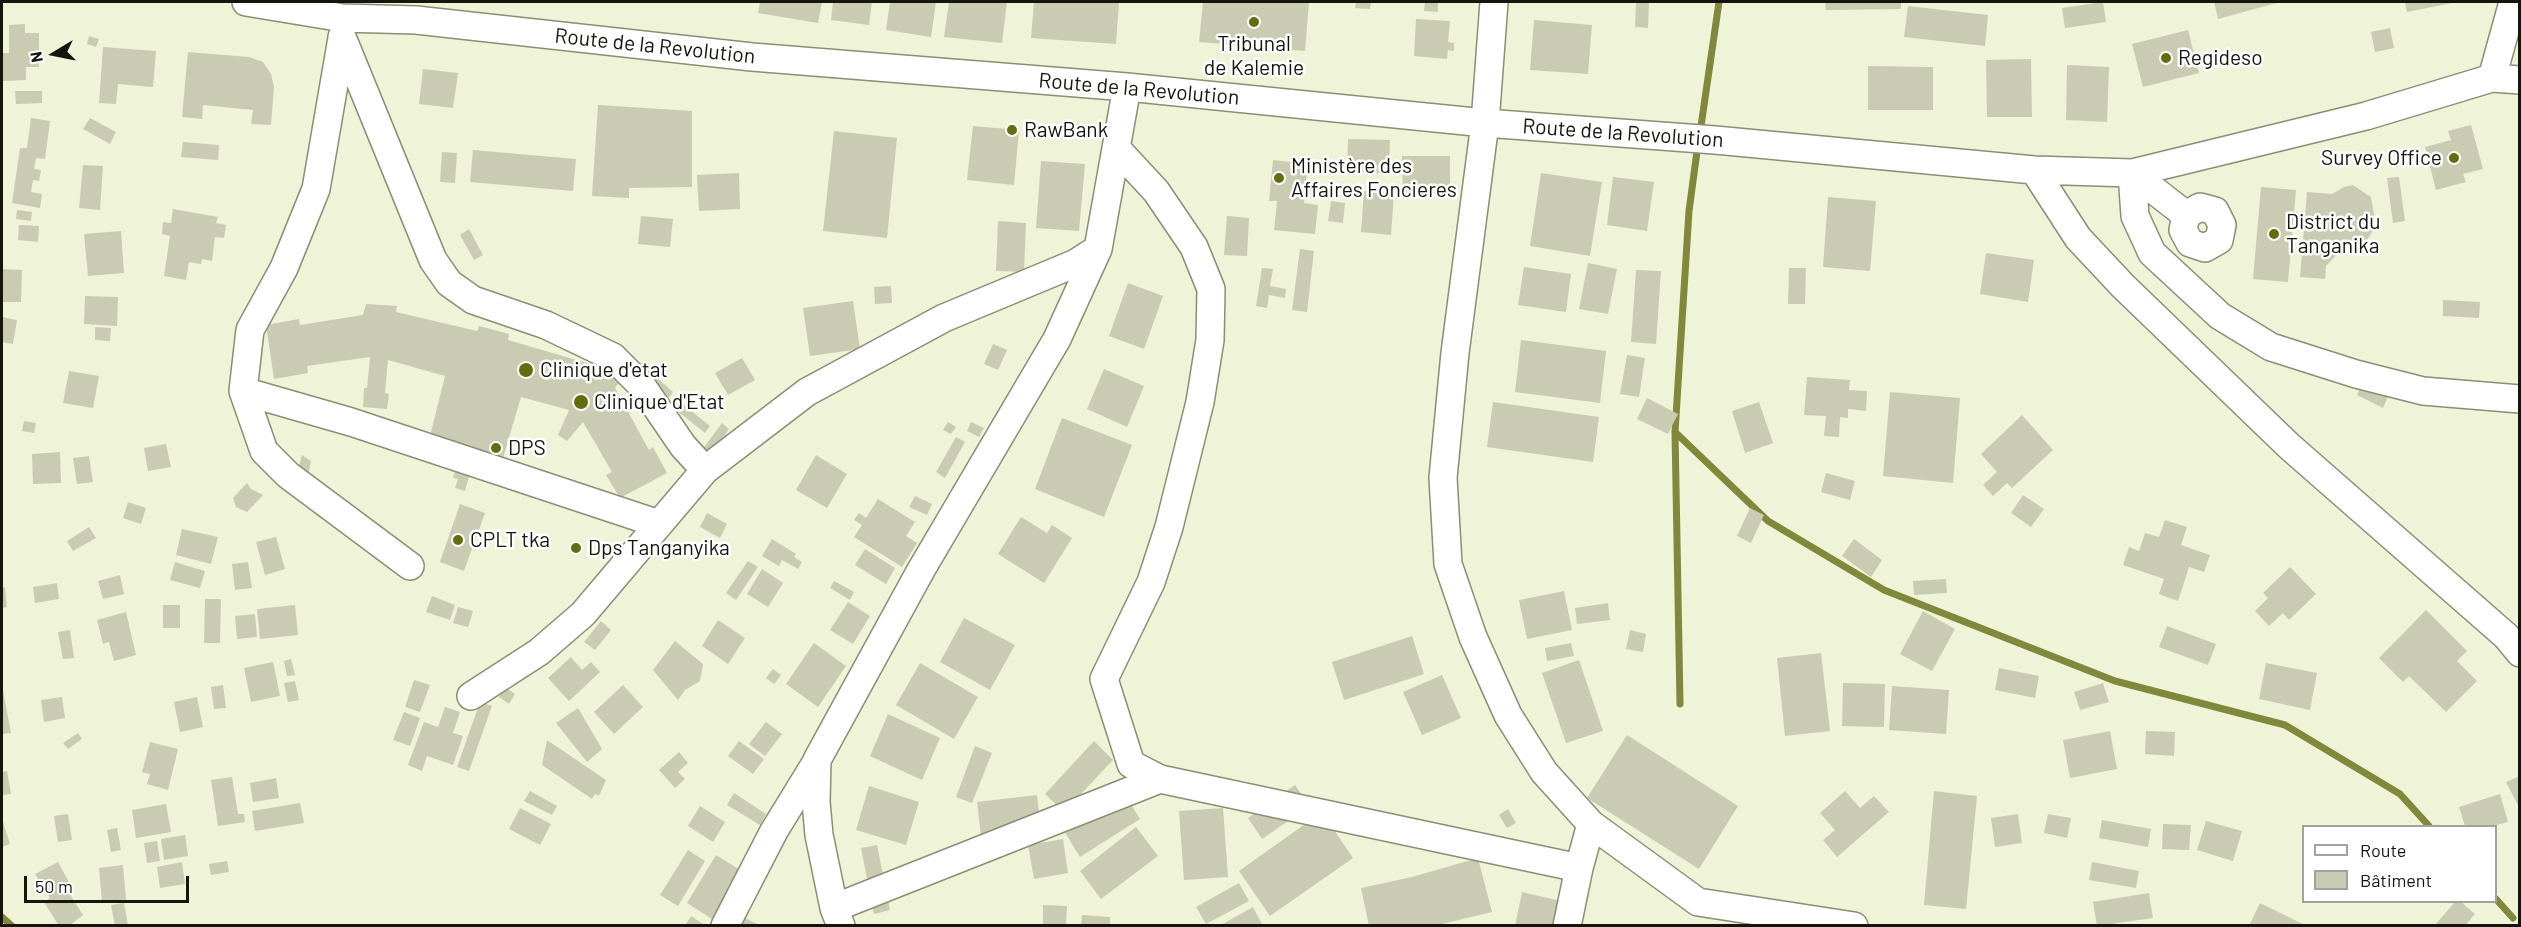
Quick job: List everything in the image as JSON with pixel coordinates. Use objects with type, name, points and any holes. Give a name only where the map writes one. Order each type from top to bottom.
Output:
[{"type":"street","name":"Route de la Revolution","points":[[246,2],[343,28],[408,11],[752,57],[1127,87],[1485,123],[1715,140],[2034,170],[2132,173],[2366,116],[2492,78]]},
{"type":"street","points":[[1494,2],[1485,123],[1455,353],[1443,478],[1448,564],[1473,637],[1508,715],[1544,772],[1591,824],[1698,902],[1854,926]]},
{"type":"street","points":[[2513,2],[2492,78],[2520,80]]},
{"type":"street","points":[[343,28],[316,189],[284,268],[250,330],[243,391],[264,450],[288,475],[410,566]]},
{"type":"street","points":[[343,28],[433,260],[449,283],[473,300],[546,325],[613,357],[642,386],[683,446],[705,470]]},
{"type":"street","points":[[725,926],[774,831],[817,760],[921,570],[1057,339],[1098,249],[1127,87]]},
{"type":"street","points":[[1116,148],[1162,200],[1194,248],[1211,289],[1210,340],[1200,402],[1169,527],[1152,582],[1104,679],[1131,764],[1160,778],[1579,868]]},
{"type":"street","points":[[2034,170],[2078,237],[2123,286],[2289,446],[2506,636],[2520,653]]},
{"type":"street","points":[[2132,173],[2186,215]]},
{"type":"street","points":[[2132,173],[2134,216],[2152,253],[2220,316],[2271,347],[2356,374],[2423,391],[2520,399]]},
{"type":"street","points":[[471,696],[539,651],[583,614],[705,470],[807,392],[944,318],[1065,268],[1098,249]]},
{"type":"street","points":[[243,391],[351,422],[659,524]]},
{"type":"street","points":[[817,760],[816,802],[819,835],[837,917],[1160,778]]},
{"type":"street","points":[[1567,926],[1591,824]]},
{"type":"building","points":[[760,2],[822,2],[818,23],[758,13]]},
{"type":"building","points":[[833,2],[872,2],[869,25],[831,20]]},
{"type":"building","points":[[890,2],[936,2],[931,37],[886,30]]},
{"type":"building","points":[[949,2],[1007,2],[1002,43],[944,37]]},
{"type":"building","points":[[1034,2],[1119,2],[1116,44],[1031,38]]},
{"type":"building","name":"Tribunal de Kalemie","points":[[1203,2],[1309,2],[1305,51],[1199,42]]},
{"type":"building","points":[[1356,2],[1371,2],[1370,9],[1355,8]]},
{"type":"building","points":[[1425,2],[1438,2],[1438,12],[1424,11]]},
{"type":"building","points":[[1636,2],[1649,2],[1648,28],[1635,27]]},
{"type":"building","points":[[1825,2],[1901,2],[1901,9],[1826,10]]},
{"type":"building","points":[[2103,2],[2106,22],[2065,28],[2062,8]]},
{"type":"building","points":[[2214,2],[2280,2],[2218,19]]},
{"type":"building","points":[[2405,2],[2452,2],[2452,3],[2407,12]]},
{"type":"building","points":[[1908,6],[1988,15],[1985,46],[1904,37]]},
{"type":"building","points":[[1416,19],[1450,21],[1448,42],[1454,43],[1454,51],[1448,50],[1447,59],[1414,56]]},
{"type":"building","points":[[1534,20],[1592,25],[1588,74],[1530,70]]},
{"type":"building","points":[[25,24],[25,33],[39,33],[39,67],[26,67],[26,80],[3,81],[2,53],[9,53],[9,25]]},
{"type":"building","points":[[2390,28],[2394,48],[2375,52],[2371,32]]},
{"type":"building","name":"Regideso","points":[[2188,30],[2199,73],[2143,87],[2132,44]]},
{"type":"building","points":[[89,36],[99,39],[96,47],[87,44]]},
{"type":"building","points":[[103,47],[156,51],[153,87],[118,84],[116,104],[99,103]]},
{"type":"building","points":[[188,52],[249,57],[263,62],[271,74],[274,87],[271,125],[251,124],[253,110],[203,105],[202,119],[182,117]]},
{"type":"building","points":[[2031,59],[2032,117],[1987,117],[1986,60]]},
{"type":"building","points":[[2067,65],[2109,67],[2107,122],[2066,120]]},
{"type":"building","points":[[1868,66],[1933,67],[1933,110],[1868,110]]},
{"type":"building","points":[[423,69],[458,73],[453,108],[419,104]]},
{"type":"building","points":[[15,91],[42,91],[42,103],[16,104]]},
{"type":"building","points":[[598,105],[692,111],[692,187],[629,188],[629,198],[592,196]]},
{"type":"building","points":[[31,118],[50,121],[45,159],[36,158],[34,169],[41,170],[39,181],[33,180],[31,192],[42,194],[40,208],[12,203],[20,148],[27,148]]},
{"type":"building","points":[[90,118],[116,132],[110,144],[83,129]]},
{"type":"building","name":"Survey Office","points":[[2471,125],[2483,169],[2463,174],[2466,182],[2436,190],[2425,147],[2451,140],[2448,131]]},
{"type":"building","points":[[973,126],[1019,130],[1014,185],[967,180]]},
{"type":"building","points":[[834,131],[897,138],[887,238],[823,231]]},
{"type":"building","points":[[1348,139],[1390,140],[1389,173],[1347,172]]},
{"type":"building","points":[[183,142],[219,145],[218,160],[181,157]]},
{"type":"building","points":[[473,150],[576,159],[573,191],[470,182]]},
{"type":"building","points":[[442,152],[457,153],[455,183],[440,182]]},
{"type":"building","points":[[1402,156],[1450,156],[1450,193],[1403,193]]},
{"type":"building","points":[[1273,160],[1308,164],[1304,203],[1318,205],[1315,234],[1274,230],[1277,201],[1269,201]]},
{"type":"building","points":[[1041,161],[1085,164],[1079,231],[1036,228]]},
{"type":"building","points":[[83,165],[103,166],[100,210],[79,208]]},
{"type":"building","points":[[739,173],[740,209],[699,211],[697,175]]},
{"type":"building","points":[[1541,173],[1602,182],[1590,256],[1530,246]]},
{"type":"building","points":[[1613,177],[1654,182],[1647,231],[1607,225]]},
{"type":"building","points":[[2399,177],[2405,221],[2393,223],[2387,178]]},
{"type":"building","points":[[2353,185],[2371,197],[2376,226],[2362,248],[2342,249],[2326,266],[2325,279],[2300,277],[2307,192],[2332,194]]},
{"type":"building","name":"District du Tanganika","points":[[2261,187],[2296,190],[2288,282],[2253,279]]},
{"type":"building","points":[[1364,191],[1394,193],[1391,235],[1361,232]]},
{"type":"building","points":[[1828,197],[1876,201],[1870,271],[1823,267]]},
{"type":"building","points":[[1331,201],[1345,203],[1343,223],[1328,221]]},
{"type":"building","points":[[173,209],[218,217],[216,223],[226,225],[224,238],[215,237],[212,261],[202,259],[201,264],[189,262],[186,280],[164,276],[170,236],[162,234],[163,222],[171,223]]},
{"type":"building","points":[[17,210],[32,212],[31,221],[16,219]]},
{"type":"building","points":[[641,216],[673,219],[670,247],[638,244]]},
{"type":"building","points":[[1227,216],[1249,218],[1247,256],[1224,255]]},
{"type":"building","points":[[998,221],[1026,223],[1024,272],[996,271]]},
{"type":"building","points":[[19,225],[39,226],[38,242],[18,240]]},
{"type":"building","points":[[469,229],[483,255],[474,260],[460,235]]},
{"type":"building","points":[[121,231],[124,273],[88,276],[84,234]]},
{"type":"building","points":[[1300,249],[1314,251],[1307,312],[1292,310]]},
{"type":"building","points":[[1986,253],[2034,260],[2028,302],[1980,294]]},
{"type":"building","points":[[1588,263],[1617,269],[1608,314],[1579,309]]},
{"type":"building","points":[[1524,267],[1571,274],[1566,312],[1518,305]]},
{"type":"building","points":[[1262,268],[1273,269],[1270,286],[1286,289],[1285,298],[1269,295],[1267,308],[1256,306]]},
{"type":"building","points":[[1789,268],[1806,268],[1805,304],[1788,304]]},
{"type":"building","points":[[2,269],[22,270],[21,302],[2,302]]},
{"type":"building","points":[[1636,270],[1661,271],[1656,344],[1631,342]]},
{"type":"building","points":[[1128,283],[1163,296],[1144,349],[1109,336]]},
{"type":"building","points":[[891,286],[892,303],[875,304],[874,287]]},
{"type":"building","points":[[85,296],[118,297],[117,326],[84,324]]},
{"type":"building","points":[[2443,300],[2480,302],[2479,318],[2443,316]]},
{"type":"building","points":[[853,301],[860,349],[810,356],[803,308]]},
{"type":"building","name":"Clinique d'Etat","points":[[366,304],[397,306],[396,312],[477,331],[479,326],[509,334],[508,340],[590,364],[595,358],[623,377],[615,388],[649,450],[653,447],[667,473],[620,498],[606,475],[612,472],[583,422],[567,441],[558,435],[569,410],[521,397],[503,458],[430,436],[445,376],[388,360],[385,393],[389,394],[387,409],[363,407],[370,357],[307,366],[308,373],[274,379],[266,325],[299,319],[300,325],[363,315]]},
{"type":"building","points":[[2,317],[17,320],[13,344],[2,342]]},
{"type":"building","points":[[95,327],[111,328],[110,341],[95,340]]},
{"type":"building","points":[[1521,340],[1606,351],[1600,403],[1515,392]]},
{"type":"building","points":[[993,344],[1007,350],[998,370],[984,364]]},
{"type":"building","points":[[1627,355],[1645,358],[1639,397],[1620,394]]},
{"type":"building","points":[[742,358],[755,380],[728,395],[715,373]]},
{"type":"building","points":[[644,366],[673,392],[668,399],[638,373]]},
{"type":"building","points":[[1104,369],[1144,386],[1127,427],[1087,409]]},
{"type":"building","points":[[69,371],[99,376],[93,408],[63,403]]},
{"type":"building","points":[[1807,377],[1850,380],[1849,390],[1867,391],[1866,411],[1848,409],[1848,418],[1840,417],[1839,437],[1824,436],[1826,416],[1804,415]]},
{"type":"building","points":[[2363,381],[2389,394],[2383,408],[2357,395]]},
{"type":"building","points":[[1890,392],[1960,398],[1953,483],[1883,476]]},
{"type":"building","points":[[1647,398],[1678,414],[1668,434],[1637,419]]},
{"type":"building","points":[[679,401],[710,426],[705,433],[675,409]]},
{"type":"building","points":[[1493,402],[1599,417],[1593,462],[1487,447]]},
{"type":"building","points":[[1759,402],[1773,443],[1745,453],[1732,411]]},
{"type":"building","points":[[2022,415],[2053,450],[2012,488],[2007,483],[1993,496],[1983,485],[1997,472],[1981,454]]},
{"type":"building","points":[[1062,418],[1132,445],[1104,517],[1035,489]]},
{"type":"building","points":[[24,421],[36,423],[34,433],[22,431]]},
{"type":"building","points":[[948,422],[956,427],[951,434],[943,430]]},
{"type":"building","points":[[971,422],[984,428],[979,437],[967,431]]},
{"type":"building","points":[[722,423],[729,429],[708,460],[699,454]]},
{"type":"building","points":[[956,437],[965,442],[945,478],[936,472]]},
{"type":"building","points":[[166,444],[171,467],[148,471],[144,448]]},
{"type":"building","points":[[60,452],[61,483],[33,484],[32,454]]},
{"type":"building","points":[[302,455],[311,461],[308,476],[297,473]]},
{"type":"building","points":[[816,455],[847,474],[827,508],[796,490]]},
{"type":"building","points":[[89,456],[93,482],[77,484],[73,458]]},
{"type":"building","points":[[457,465],[471,469],[465,491],[455,488],[458,479],[453,478]]},
{"type":"building","points":[[1826,473],[1855,481],[1850,500],[1821,492]]},
{"type":"building","points":[[247,483],[251,489],[263,495],[247,512],[236,507],[233,498]]},
{"type":"building","points":[[2023,495],[2044,509],[2031,527],[2011,513]]},
{"type":"building","points":[[915,496],[932,504],[927,515],[909,507]]},
{"type":"building","points":[[878,499],[915,522],[906,536],[917,543],[902,567],[854,537],[862,525],[854,520],[859,513],[866,518]]},
{"type":"building","points":[[128,502],[146,508],[141,524],[123,518]]},
{"type":"building","points":[[460,504],[485,513],[464,571],[440,562]]},
{"type":"building","points":[[1750,508],[1764,515],[1751,543],[1737,536]]},
{"type":"building","points":[[707,513],[727,524],[720,538],[700,527]]},
{"type":"building","points":[[1021,517],[1047,533],[1052,525],[1072,538],[1044,583],[998,554]]},
{"type":"building","points":[[2165,520],[2187,527],[2181,545],[2210,555],[2204,572],[2189,567],[2178,601],[2159,594],[2164,579],[2123,565],[2129,547],[2139,551],[2145,533],[2159,537]]},
{"type":"building","points":[[89,527],[96,538],[73,551],[67,541]]},
{"type":"building","points":[[182,529],[218,537],[211,564],[176,555]]},
{"type":"building","points":[[276,537],[285,569],[265,575],[256,542]]},
{"type":"building","points":[[772,539],[796,554],[794,557],[802,562],[798,569],[782,560],[779,566],[762,556]]},
{"type":"building","points":[[1854,539],[1882,560],[1871,577],[1842,556]]},
{"type":"building","points":[[865,549],[895,568],[886,584],[855,565]]},
{"type":"building","points":[[748,561],[758,567],[736,600],[726,593]]},
{"type":"building","points":[[175,562],[205,571],[200,588],[170,580]]},
{"type":"building","points":[[248,562],[252,588],[235,590],[232,564]]},
{"type":"building","points":[[2290,567],[2316,594],[2289,620],[2283,613],[2269,626],[2255,611],[2268,598],[2263,593]]},
{"type":"building","points":[[762,569],[783,583],[768,607],[747,594]]},
{"type":"building","points":[[120,575],[124,594],[103,599],[98,581]]},
{"type":"building","points":[[1946,579],[1947,593],[1914,595],[1913,581]]},
{"type":"building","points":[[834,581],[854,592],[850,600],[830,588]]},
{"type":"building","points":[[57,583],[59,599],[35,603],[33,587]]},
{"type":"building","points":[[5,587],[7,607],[2,608],[2,588]]},
{"type":"building","points":[[1564,591],[1572,630],[1527,639],[1519,600]]},
{"type":"building","points":[[432,596],[455,605],[450,620],[426,612]]},
{"type":"building","points":[[205,599],[221,599],[220,643],[204,643]]},
{"type":"building","points":[[848,602],[870,616],[853,644],[830,630]]},
{"type":"building","points":[[1608,603],[1610,620],[1577,624],[1575,608]]},
{"type":"building","points":[[163,605],[180,605],[180,628],[163,628]]},
{"type":"building","points":[[295,605],[298,635],[260,639],[257,609]]},
{"type":"building","points":[[458,607],[473,611],[468,627],[453,623]]},
{"type":"building","points":[[2426,610],[2467,651],[2457,661],[2477,681],[2446,712],[2409,676],[2403,682],[2379,658]]},
{"type":"building","points":[[1923,611],[1955,629],[1932,671],[1900,654]]},
{"type":"building","points":[[126,612],[136,655],[114,661],[109,642],[103,644],[97,620]]},
{"type":"building","points":[[255,614],[257,637],[237,639],[235,616]]},
{"type":"building","points":[[964,618],[1015,645],[990,690],[940,662]]},
{"type":"building","points":[[718,620],[745,638],[728,664],[702,646]]},
{"type":"building","points":[[601,621],[611,630],[595,650],[584,642]]},
{"type":"building","points":[[2167,626],[2216,644],[2208,665],[2159,647]]},
{"type":"building","points":[[70,630],[74,658],[63,659],[58,632]]},
{"type":"building","points":[[1630,630],[1646,634],[1643,652],[1626,649]]},
{"type":"building","points":[[1412,636],[1424,674],[1344,700],[1332,662]]},
{"type":"building","points":[[675,641],[703,664],[700,681],[685,690],[678,700],[653,670]]},
{"type":"building","points":[[814,643],[846,666],[818,707],[786,684]]},
{"type":"building","points":[[1571,643],[1574,656],[1547,661],[1545,648]]},
{"type":"building","points":[[1821,653],[1830,731],[1785,736],[1777,658]]},
{"type":"building","points":[[571,657],[582,670],[591,662],[600,672],[569,701],[548,678]]},
{"type":"building","points":[[291,659],[295,675],[287,676],[284,661]]},
{"type":"building","points":[[1579,660],[1603,731],[1566,743],[1542,673]]},
{"type":"building","points":[[273,662],[280,696],[251,702],[244,668]]},
{"type":"building","points":[[920,663],[978,697],[954,739],[896,705]]},
{"type":"building","points":[[2266,663],[2317,673],[2310,710],[2259,699]]},
{"type":"building","points":[[1999,668],[2039,676],[2035,698],[1995,690]]},
{"type":"building","points":[[773,669],[781,675],[774,684],[766,678]]},
{"type":"building","points":[[1442,675],[1461,718],[1422,735],[1403,692]]},
{"type":"building","points":[[414,680],[430,685],[420,712],[405,707]]},
{"type":"building","points":[[295,681],[299,700],[288,702],[284,683]]},
{"type":"building","points":[[1843,683],[1885,684],[1884,727],[1842,726]]},
{"type":"building","points":[[2103,683],[2109,702],[2080,710],[2074,692]]},
{"type":"building","points":[[2,685],[11,733],[2,734]]},
{"type":"building","points":[[223,685],[226,708],[214,709],[211,687]]},
{"type":"building","points":[[623,685],[643,707],[614,734],[594,712]]},
{"type":"building","points":[[1892,686],[1949,690],[1946,734],[1889,730]]},
{"type":"building","points":[[505,687],[515,694],[509,704],[499,697]]},
{"type":"building","points":[[62,697],[65,718],[44,722],[41,700]]},
{"type":"building","points":[[197,697],[203,727],[180,732],[174,702]]},
{"type":"building","points":[[480,702],[492,706],[469,771],[457,767]]},
{"type":"building","points":[[445,707],[460,712],[453,733],[463,736],[453,765],[427,756],[422,771],[408,765],[424,722],[438,727]]},
{"type":"building","points":[[578,708],[602,749],[587,762],[556,723]]},
{"type":"building","points":[[404,712],[420,718],[410,746],[393,740]]},
{"type":"building","points":[[888,714],[940,738],[922,780],[870,756]]},
{"type":"building","points":[[766,722],[782,734],[765,756],[749,744]]},
{"type":"building","points":[[2110,731],[2117,769],[2070,778],[2063,740]]},
{"type":"building","points":[[2146,731],[2175,732],[2174,756],[2145,754]]},
{"type":"building","points":[[78,733],[82,739],[68,749],[63,743]]},
{"type":"building","points":[[1627,735],[1738,806],[1699,869],[1587,798]]},
{"type":"building","points":[[547,740],[606,780],[599,796],[595,794],[592,799],[542,765]]},
{"type":"building","points":[[739,741],[764,759],[753,774],[728,756]]},
{"type":"building","points":[[1094,741],[1113,760],[1064,812],[1045,794]]},
{"type":"building","points":[[150,742],[178,749],[168,790],[147,784],[150,774],[142,772]]},
{"type":"building","points":[[975,746],[992,753],[972,803],[956,797]]},
{"type":"building","points":[[679,752],[688,763],[678,772],[685,779],[675,788],[659,770]]},
{"type":"building","points":[[7,771],[11,794],[2,795],[2,772]]},
{"type":"building","points":[[2520,776],[2520,809],[2506,782]]},
{"type":"building","points":[[232,777],[238,814],[244,814],[245,822],[218,826],[211,780]]},
{"type":"building","points":[[276,778],[279,798],[253,802],[250,783]]},
{"type":"building","points":[[1295,785],[1310,806],[1262,839],[1248,818]]},
{"type":"building","points":[[869,786],[919,802],[906,845],[856,830]]},
{"type":"building","points":[[530,791],[557,806],[552,815],[524,801]]},
{"type":"building","points":[[1845,791],[1860,808],[1874,796],[1889,812],[1837,857],[1823,840],[1835,830],[1820,813]]},
{"type":"building","points":[[1934,791],[1977,796],[1966,909],[1924,905]]},
{"type":"building","points":[[734,793],[766,814],[760,825],[727,805]]},
{"type":"building","points":[[1124,793],[1140,819],[1080,857],[1064,831]]},
{"type":"building","points":[[2500,794],[2508,822],[2497,825],[2465,825],[2459,807]]},
{"type":"building","points":[[1037,795],[1041,828],[981,836],[977,802]]},
{"type":"building","points":[[300,803],[304,823],[255,831],[252,811]]},
{"type":"building","points":[[166,804],[171,832],[136,838],[132,810]]},
{"type":"building","points":[[700,806],[725,822],[713,842],[688,826]]},
{"type":"building","points":[[520,808],[551,824],[540,845],[509,829]]},
{"type":"building","points":[[1223,808],[1228,877],[1184,880],[1179,811]]},
{"type":"building","points":[[1508,809],[1516,823],[1507,828],[1499,815]]},
{"type":"building","points":[[1322,812],[1353,858],[1270,916],[1239,871]]},
{"type":"building","points":[[68,814],[72,840],[58,842],[54,816]]},
{"type":"building","points":[[2018,814],[2022,843],[1995,847],[1991,818]]},
{"type":"building","points":[[2048,814],[2071,818],[2067,838],[2044,833]]},
{"type":"building","points":[[2102,820],[2151,829],[2148,847],[2099,838]]},
{"type":"building","points":[[2206,821],[2242,831],[2233,861],[2197,850]]},
{"type":"building","points":[[2,822],[10,844],[2,847]]},
{"type":"building","points":[[2163,824],[2191,825],[2189,850],[2162,849]]},
{"type":"building","points":[[1136,827],[1158,856],[1101,899],[1080,871]]},
{"type":"building","points":[[117,828],[121,850],[111,852],[107,830]]},
{"type":"building","points":[[185,835],[188,856],[164,860],[161,839]]},
{"type":"building","points":[[1063,839],[1068,873],[1034,879],[1028,845]]},
{"type":"building","points":[[157,841],[160,861],[147,863],[144,843]]},
{"type":"building","points":[[877,845],[890,910],[874,914],[861,848]]},
{"type":"building","points":[[688,850],[705,861],[678,906],[660,895]]},
{"type":"building","points":[[716,855],[745,873],[715,921],[687,903]]},
{"type":"building","points":[[1478,858],[1492,912],[1434,926],[1369,926],[1361,888],[1412,877]]},
{"type":"building","points":[[227,861],[229,872],[211,875],[209,864]]},
{"type":"building","points":[[58,862],[70,884],[59,892],[66,888],[83,915],[69,926],[59,926],[44,902],[50,898],[35,874]]},
{"type":"building","points":[[182,862],[185,884],[160,888],[157,867]]},
{"type":"building","points":[[2092,862],[2139,871],[2136,888],[2089,880]]},
{"type":"building","points":[[123,865],[126,900],[102,902],[99,868]]},
{"type":"building","points":[[1239,883],[1249,901],[1206,924],[1196,907]]},
{"type":"building","points":[[1522,892],[1561,901],[1556,926],[1515,926]]},
{"type":"building","points":[[2149,893],[2153,918],[2097,926],[2093,902]]},
{"type":"building","points":[[124,903],[128,926],[115,926],[111,905]]},
{"type":"building","points":[[2260,903],[2307,926],[2249,926]]},
{"type":"building","points":[[2454,903],[2462,903],[2475,914],[2465,926],[2434,926]]},
{"type":"building","points":[[1043,905],[1067,906],[1066,926],[1043,926]]},
{"type":"building","points":[[1253,907],[1263,926],[1219,926]]},
{"type":"building","points":[[1082,915],[1110,917],[1110,926],[1081,926]]},
{"type":"building","points":[[691,916],[706,926],[685,926]]},
{"type":"building","points":[[745,918],[761,926],[742,926]]},
{"type":"waterway","points":[[1700,133],[1719,2]]},
{"type":"waterway","points":[[1680,704],[1675,432],[1689,211],[1698,144]]},
{"type":"waterway","points":[[1675,432],[1768,521],[1884,590],[2115,681],[2285,725],[2400,794],[2428,825]]},
{"type":"waterway","points":[[2497,900],[2513,918]]},
{"type":"waterway","points":[[2,917],[12,926]]},
{"type":"place","name":"Tribunal de Kalemie","points":[[1254,22]]},
{"type":"place","name":"Regideso","points":[[2166,58]]},
{"type":"place","name":"RawBank","points":[[1012,130]]},
{"type":"place","name":"Survey Office","points":[[2454,158]]},
{"type":"place","name":"Ministère des Affaires Foncieres","points":[[1279,178]]},
{"type":"place","name":"District du Tanganika","points":[[2274,234]]},
{"type":"place","name":"Clinique d'etat","points":[[526,370]]},
{"type":"place","name":"Clinique d'Etat","points":[[581,402]]},
{"type":"place","name":"DPS","points":[[496,448]]},
{"type":"place","name":"CPLT tka","points":[[458,540]]},
{"type":"place","name":"Dps Tanganyika","points":[[576,548]]}]
